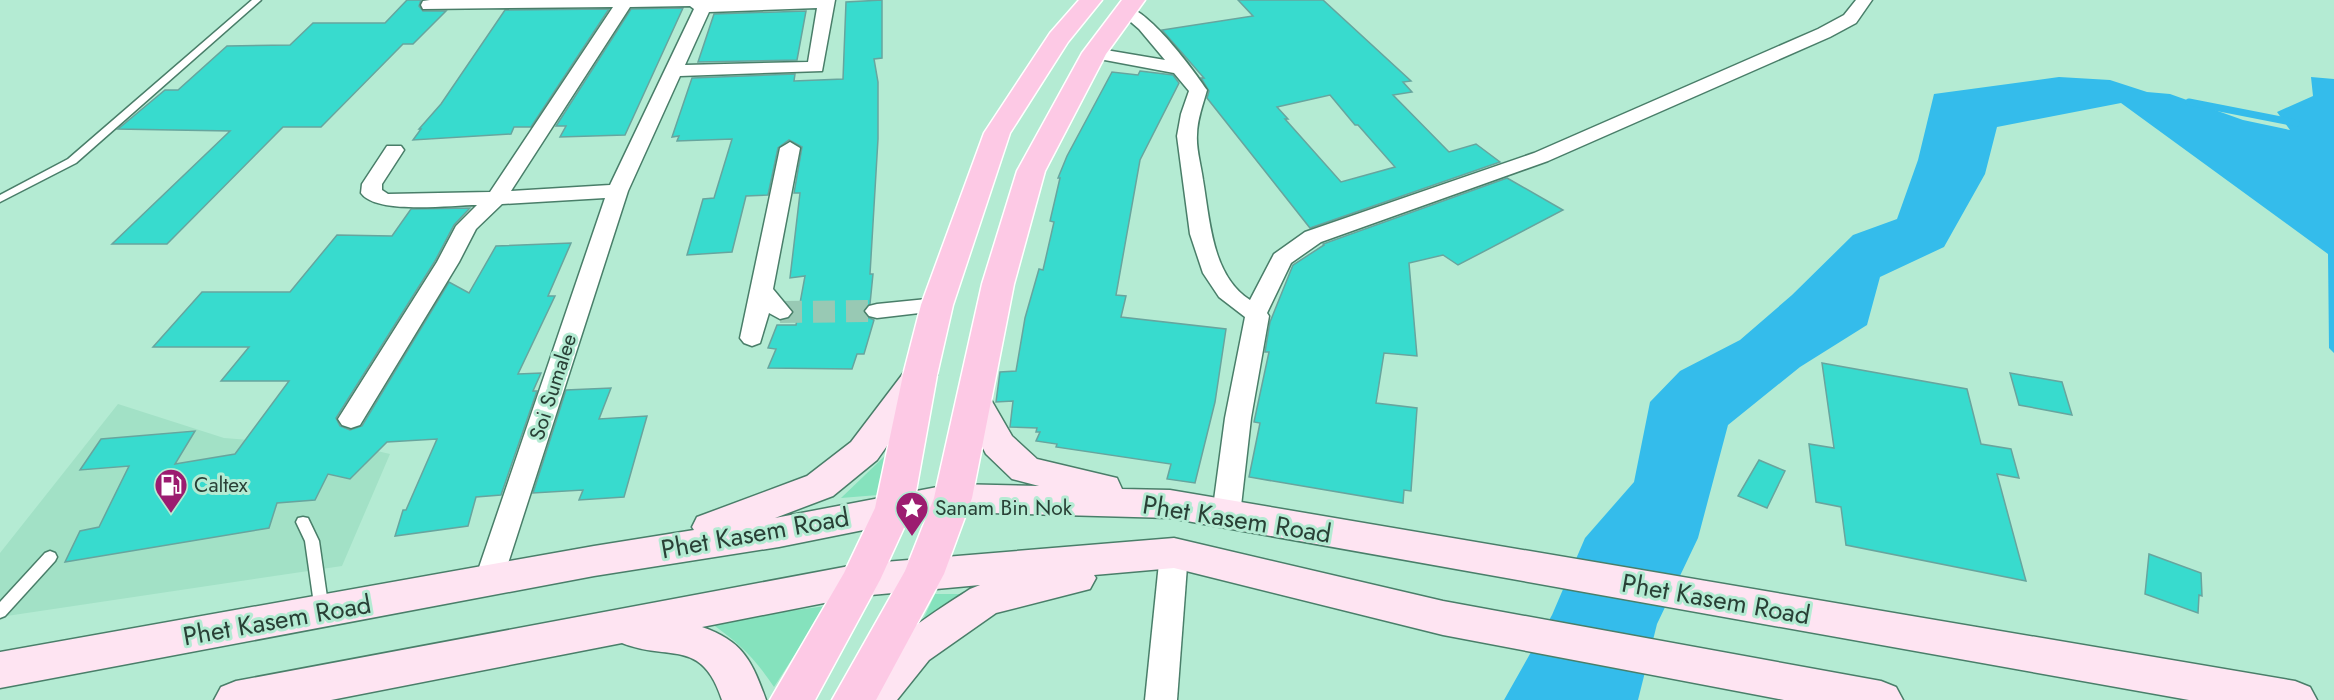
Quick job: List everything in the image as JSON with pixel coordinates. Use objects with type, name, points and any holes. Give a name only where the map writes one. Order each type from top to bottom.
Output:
[{"type":"main road","points":[[792,700],[860,580],[894,508],[920,375],[937,305],[997,133],[1058,38],[1091,0]]},
{"type":"main road","points":[[854,700],[924,574],[952,498],[998,284],[1031,171],[1094,53],[1130,5]]},
{"type":"main road","points":[[594,561],[735,520],[820,486],[864,451],[920,375]]},
{"type":"main road","points":[[974,399],[999,445],[1025,470],[1170,504]]},
{"type":"main road","name":"Phet Kasem Road","points":[[0,670],[594,561],[779,532],[952,498],[1170,504],[1440,553],[2295,700]]},
{"type":"main road","points":[[871,700],[914,648],[984,600],[1174,553]]},
{"type":"main road","name":"Phet Kasem Road","points":[[236,700],[860,580],[1174,553],[1443,618],[1881,700]]},
{"type":"main road","points":[[603,630],[657,632],[703,644],[724,658],[744,700]]},
{"type":"street","points":[[1255,313],[1282,259],[1313,237],[1541,157],[1824,33],[1850,19],[1864,0]]},
{"type":"street","points":[[429,5],[693,1],[702,7],[826,1],[816,67],[672,71]]},
{"type":"street","points":[[351,419],[448,262],[467,226],[496,198],[625,2]]},
{"type":"street","points":[[1130,5],[1177,68],[1198,90],[1190,114],[1187,136],[1201,234],[1214,273],[1230,297],[1257,316],[1238,418],[1226,515]]},
{"type":"street","name":"Soi Sumalee","points":[[488,582],[618,191],[702,7]]},
{"type":"street","points":[[1094,53],[1177,68]]},
{"type":"street","points":[[752,338],[790,148]]},
{"type":"street","points":[[394,150],[372,184],[371,194],[384,200],[496,198],[618,191]]},
{"type":"street","points":[[762,291],[780,312]]},
{"type":"street","points":[[877,311],[937,305]]},
{"type":"street","points":[[1161,700],[1174,553]]},
{"type":"lane","points":[[0,199],[72,161],[257,0]]},
{"type":"lane","points":[[303,522],[312,541],[322,612]]},
{"type":"lane","points":[[0,612],[50,557]]},
{"type":"shaded area","points":[[118,404],[224,438],[373,450],[390,454],[342,566],[0,617],[0,553]]},
{"type":"shaded area","points":[[889,452],[878,495],[841,498]]},
{"type":"shaded area","points":[[935,594],[974,594],[915,637]]},
{"type":"shaded area","points":[[826,606],[774,687],[745,651],[709,622]]},
{"type":"water","points":[[2059,77],[2110,80],[2147,92],[2170,94],[2243,120],[2290,130],[2277,112],[2313,96],[2311,77],[2334,79],[2334,353],[2329,348],[2328,254],[2121,103],[1997,127],[1985,174],[1944,247],[1880,277],[1867,325],[1800,367],[1728,425],[1698,538],[1657,624],[1638,700],[1504,700],[1552,615],[1585,538],[1634,482],[1650,402],[1680,371],[1740,340],[1792,295],[1853,235],[1897,219],[1918,160],[1934,94]]},
{"type":"building","points":[[407,0],[421,0],[419,6],[423,11],[446,11],[413,44],[403,44],[321,127],[283,127],[167,244],[112,244],[230,131],[118,129],[165,90],[178,90],[227,46],[290,45],[313,23],[385,23]]},
{"type":"building","points":[[882,0],[882,58],[874,59],[878,82],[878,139],[870,274],[873,274],[870,304],[863,311],[867,317],[874,320],[864,354],[857,354],[852,369],[768,368],[776,349],[768,348],[777,325],[796,325],[805,276],[790,278],[800,193],[794,193],[802,147],[789,140],[778,148],[768,195],[746,196],[732,252],[687,255],[703,199],[714,198],[732,139],[677,141],[679,136],[672,137],[692,78],[795,74],[794,81],[843,79],[846,2]]},
{"type":"building","points":[[1238,0],[1323,0],[1411,81],[1403,82],[1412,92],[1393,95],[1449,152],[1476,144],[1500,162],[1310,228],[1207,98],[1209,91],[1201,78],[1204,78],[1162,30],[1253,16]],"holes":[[[1330,95],[1355,125],[1358,125],[1395,167],[1341,182],[1277,107]]]},
{"type":"building","points":[[683,8],[625,135],[560,137],[566,126],[556,126],[631,9]]},
{"type":"building","points":[[609,9],[531,127],[514,127],[511,134],[413,140],[421,129],[419,129],[441,104],[505,10]]},
{"type":"building","points":[[806,11],[797,60],[698,62],[714,14]]},
{"type":"building","points":[[1140,71],[1173,75],[1179,83],[1140,160],[1116,295],[1126,296],[1121,317],[1226,329],[1215,402],[1195,483],[1167,479],[1171,464],[1056,447],[1057,444],[1036,441],[1040,432],[1036,432],[1037,428],[1010,427],[1013,401],[996,402],[1000,372],[1016,371],[1025,318],[1039,269],[1043,270],[1054,222],[1050,221],[1060,178],[1058,178],[1067,156],[1112,72],[1138,75]]},
{"type":"building","points":[[1507,178],[1563,210],[1458,265],[1443,255],[1409,263],[1417,356],[1384,353],[1376,403],[1417,408],[1411,491],[1404,490],[1403,503],[1249,477],[1260,423],[1254,422],[1269,352],[1265,352],[1270,322],[1293,265],[1323,244]]},
{"type":"building","points":[[470,208],[454,225],[435,261],[336,418],[340,426],[350,430],[362,426],[449,282],[469,293],[496,246],[571,243],[548,296],[555,296],[518,374],[541,373],[533,391],[537,391],[501,495],[476,497],[468,526],[395,536],[403,510],[406,510],[437,439],[387,442],[350,479],[328,474],[315,500],[277,503],[269,528],[65,562],[80,531],[99,527],[129,466],[80,470],[101,439],[195,431],[175,464],[235,454],[289,381],[221,381],[249,347],[153,347],[202,292],[290,292],[337,235],[392,236],[411,209]]},
{"type":"building","points":[[1822,363],[1967,389],[1981,444],[2011,449],[2019,478],[1997,474],[2026,581],[1846,545],[1841,507],[1816,502],[1809,444],[1834,448]]},
{"type":"building","points":[[2010,373],[2062,382],[2072,415],[2019,405]]},
{"type":"building","points":[[611,388],[599,419],[647,416],[624,497],[579,500],[583,490],[533,493],[566,390]]},
{"type":"building","points":[[1759,460],[1785,471],[1767,508],[1738,496]]},
{"type":"building","points":[[2149,554],[2201,573],[2202,596],[2199,595],[2198,613],[2145,594]]},
{"type":"waterway","points":[[2189,102],[2296,123]]},
{"type":"tunnel","points":[[780,312],[877,311]]},
{"type":"place","name":"Caltex","points":[[171,514]]},
{"type":"place","name":"Sanam Bin Nok","points":[[912,537]]}]
